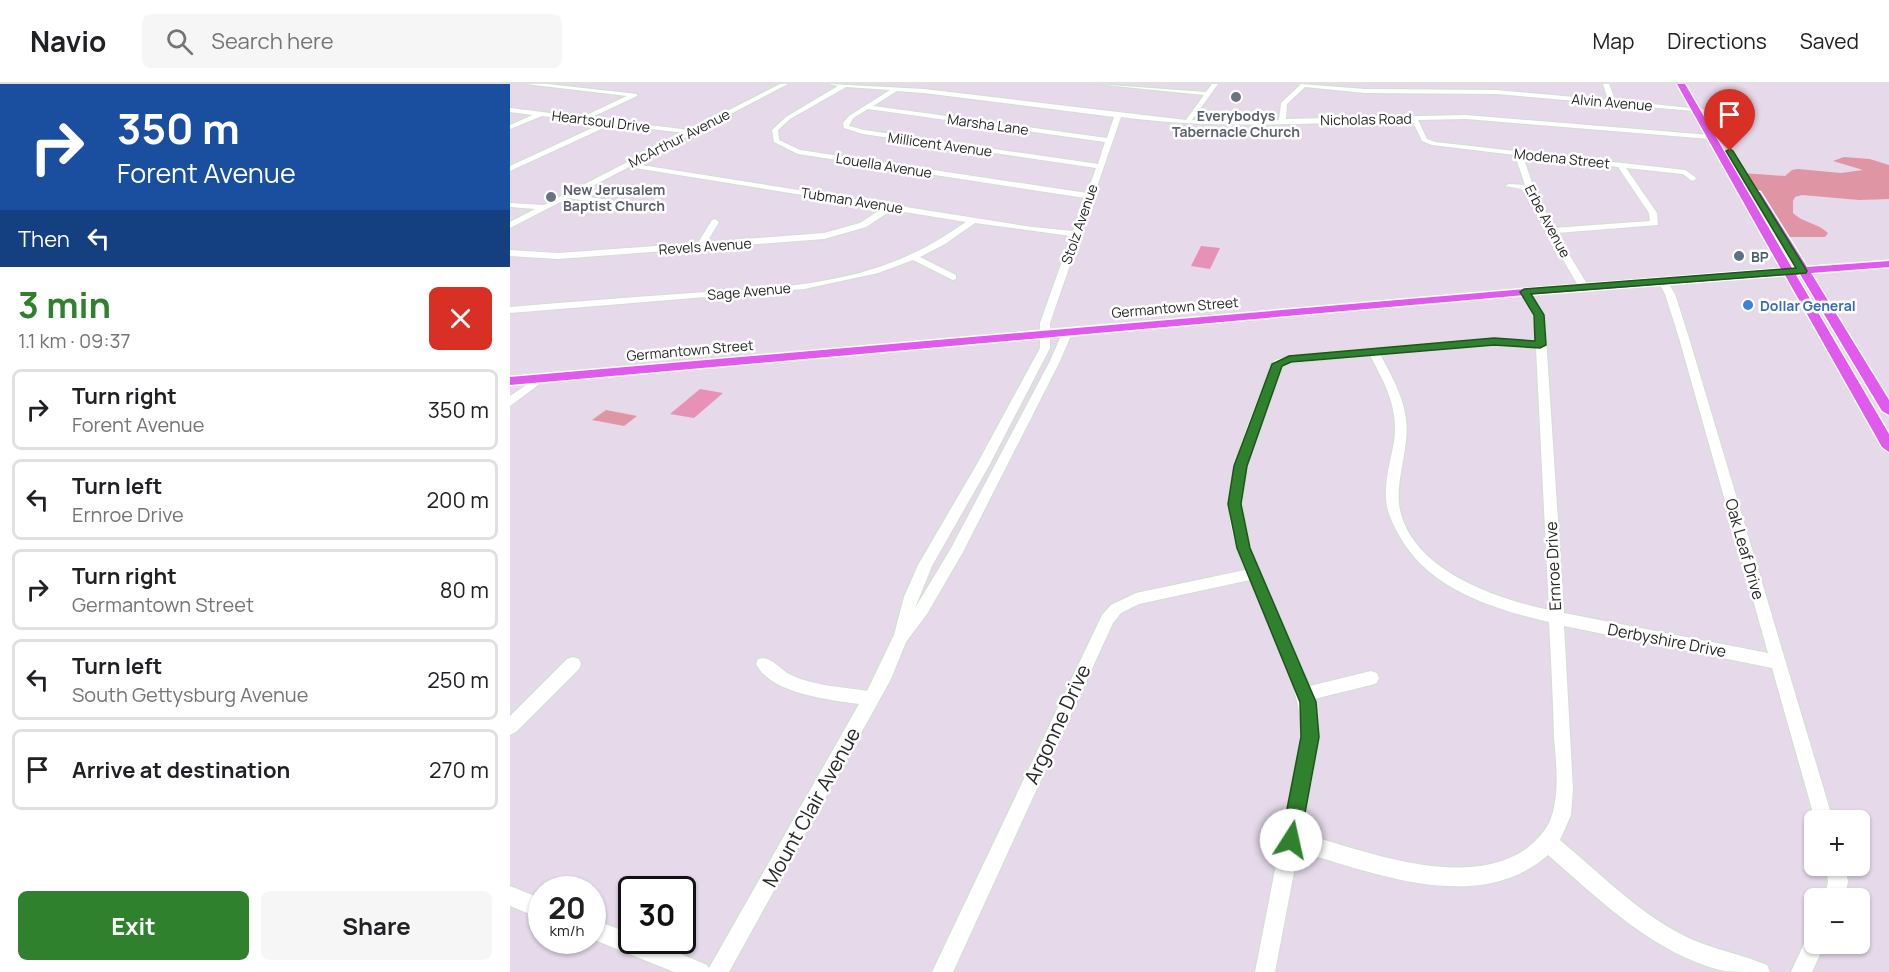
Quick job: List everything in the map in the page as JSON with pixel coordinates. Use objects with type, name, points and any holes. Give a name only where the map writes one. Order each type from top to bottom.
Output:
[{"type":"main road","points":[[1681,84],[1695,109],[1717,136],[1792,254],[1797,286],[1889,447]]},
{"type":"main road","points":[[1691,84],[1717,136],[1795,271],[1889,411]]},
{"type":"main road","points":[[1792,254],[1810,262],[1842,268],[1889,264]]},
{"type":"main road","name":"Germantown Street","points":[[510,381],[1662,280],[1842,268]]},
{"type":"main road","points":[[1749,274],[1785,280],[1797,286]]},
{"type":"street","points":[[528,84],[635,96],[582,119]]},
{"type":"street","name":"McArthur Avenue","points":[[510,225],[785,84]]},
{"type":"street","name":"Nicholas Road","points":[[831,84],[896,88],[1118,116],[1188,122],[1498,118],[1717,136]]},
{"type":"street","points":[[1098,84],[1208,94]]},
{"type":"street","points":[[1188,122],[1215,84]]},
{"type":"street","points":[[1606,84],[1612,102]]},
{"type":"street","name":"Louella Avenue","points":[[846,85],[785,120],[775,130],[776,141],[798,152],[1089,196]]},
{"type":"street","points":[[1282,121],[1284,103],[1304,85]]},
{"type":"street","name":"Alvin Avenue","points":[[1304,85],[1357,91],[1496,92],[1706,110]]},
{"type":"street","name":"Millicent Avenue","points":[[896,88],[851,117],[846,122],[846,127],[863,132],[1099,166]]},
{"type":"street","name":"Marsha Lane","points":[[867,107],[1109,140]]},
{"type":"street","name":"Heartsoul Drive","points":[[510,110],[692,132]]},
{"type":"street","points":[[510,127],[543,114]]},
{"type":"street","name":"Stolz Avenue","points":[[1042,334],[1118,116]]},
{"type":"street","name":"Modena Street","points":[[1414,118],[1424,140],[1428,143],[1619,163],[1685,172],[1692,179]]},
{"type":"street","points":[[510,169],[611,122]]},
{"type":"street","name":"Erbe Avenue","points":[[1518,153],[1529,188],[1550,231],[1584,287]]},
{"type":"street","points":[[1550,231],[1652,224],[1656,221],[1619,163]]},
{"type":"street","name":"Tubman Avenue","points":[[629,165],[1032,230],[1075,234]]},
{"type":"street","points":[[1509,186],[1529,188]]},
{"type":"street","points":[[567,196],[617,203],[633,207],[638,211]]},
{"type":"street","points":[[510,205],[547,207]]},
{"type":"street","name":"Revels Avenue","points":[[510,254],[549,256],[831,235],[868,223],[892,206]]},
{"type":"street","name":"Sage Avenue","points":[[510,310],[814,285],[860,276],[915,258],[938,246],[974,220]]},
{"type":"street","points":[[700,246],[714,222]]},
{"type":"street","points":[[915,258],[953,277]]},
{"type":"street","name":"Oak Leaf Drive","points":[[1662,280],[1670,294],[1678,318],[1821,810]]},
{"type":"street","name":"Ernroe Drive","points":[[1524,292],[1539,315],[1564,755],[1563,805],[1558,824],[1548,842]]},
{"type":"street","name":"Mount Clair Avenue","points":[[718,972],[871,699],[900,639],[922,610],[984,502],[1068,331]]},
{"type":"street","name":"Mount Clair Avenue","points":[[900,639],[906,606],[918,577],[962,502],[1045,348],[1046,342],[1042,334]]},
{"type":"street","points":[[1265,972],[1310,737],[1310,717],[1305,694],[1244,548],[1235,504],[1241,466],[1275,367],[1279,362],[1289,359],[1494,341],[1540,345]]},
{"type":"street","name":"Derbyshire Drive","points":[[1374,352],[1399,407],[1401,423],[1392,497],[1398,522],[1411,543],[1434,567],[1465,588],[1504,604],[1556,618],[1778,662]]},
{"type":"street","points":[[510,402],[541,378]]},
{"type":"street","name":"Argonne Drive","points":[[942,972],[1107,619],[1116,609],[1136,599],[1254,574]]},
{"type":"street","points":[[510,726],[573,664]]},
{"type":"street","points":[[764,664],[776,676],[789,682],[871,699]]},
{"type":"street","points":[[1305,694],[1371,678]]},
{"type":"street","points":[[1291,840],[1424,876],[1452,879],[1479,877],[1504,870],[1529,859],[1548,842],[1644,922],[1675,941],[1707,956],[1760,972]]},
{"type":"street","points":[[510,896],[528,903]]},
{"type":"street","points":[[606,935],[700,972]]},
{"type":"street","points":[[1801,972],[1809,954]]},
{"type":"shaded area","points":[[1844,157],[1870,159],[1889,165],[1889,199],[1859,200],[1802,195],[1795,197],[1793,213],[1828,233],[1825,237],[1783,237],[1743,173],[1785,176],[1792,170],[1798,169],[1841,173],[1863,170],[1833,161]]},
{"type":"shaded area","points":[[1201,246],[1220,248],[1210,269],[1191,266]]},
{"type":"shaded area","points":[[700,389],[723,393],[694,418],[670,414]]},
{"type":"shaded area","points":[[606,410],[637,416],[624,426],[592,420]]},
{"type":"place","name":"Everybodys Tabernacle Church","points":[[1236,97]]},
{"type":"place","name":"New Jerusalem Baptist Church","points":[[551,197]]},
{"type":"place","name":"BP","points":[[1739,256]]},
{"type":"place","name":"Dollar General","points":[[1748,305]]},
{"type":"route","points":[[1291,840],[1310,737],[1308,702],[1244,548],[1235,504],[1241,466],[1275,367],[1289,359],[1494,341],[1540,345],[1539,315],[1535,305],[1524,292],[1802,271],[1730,151]]}]
